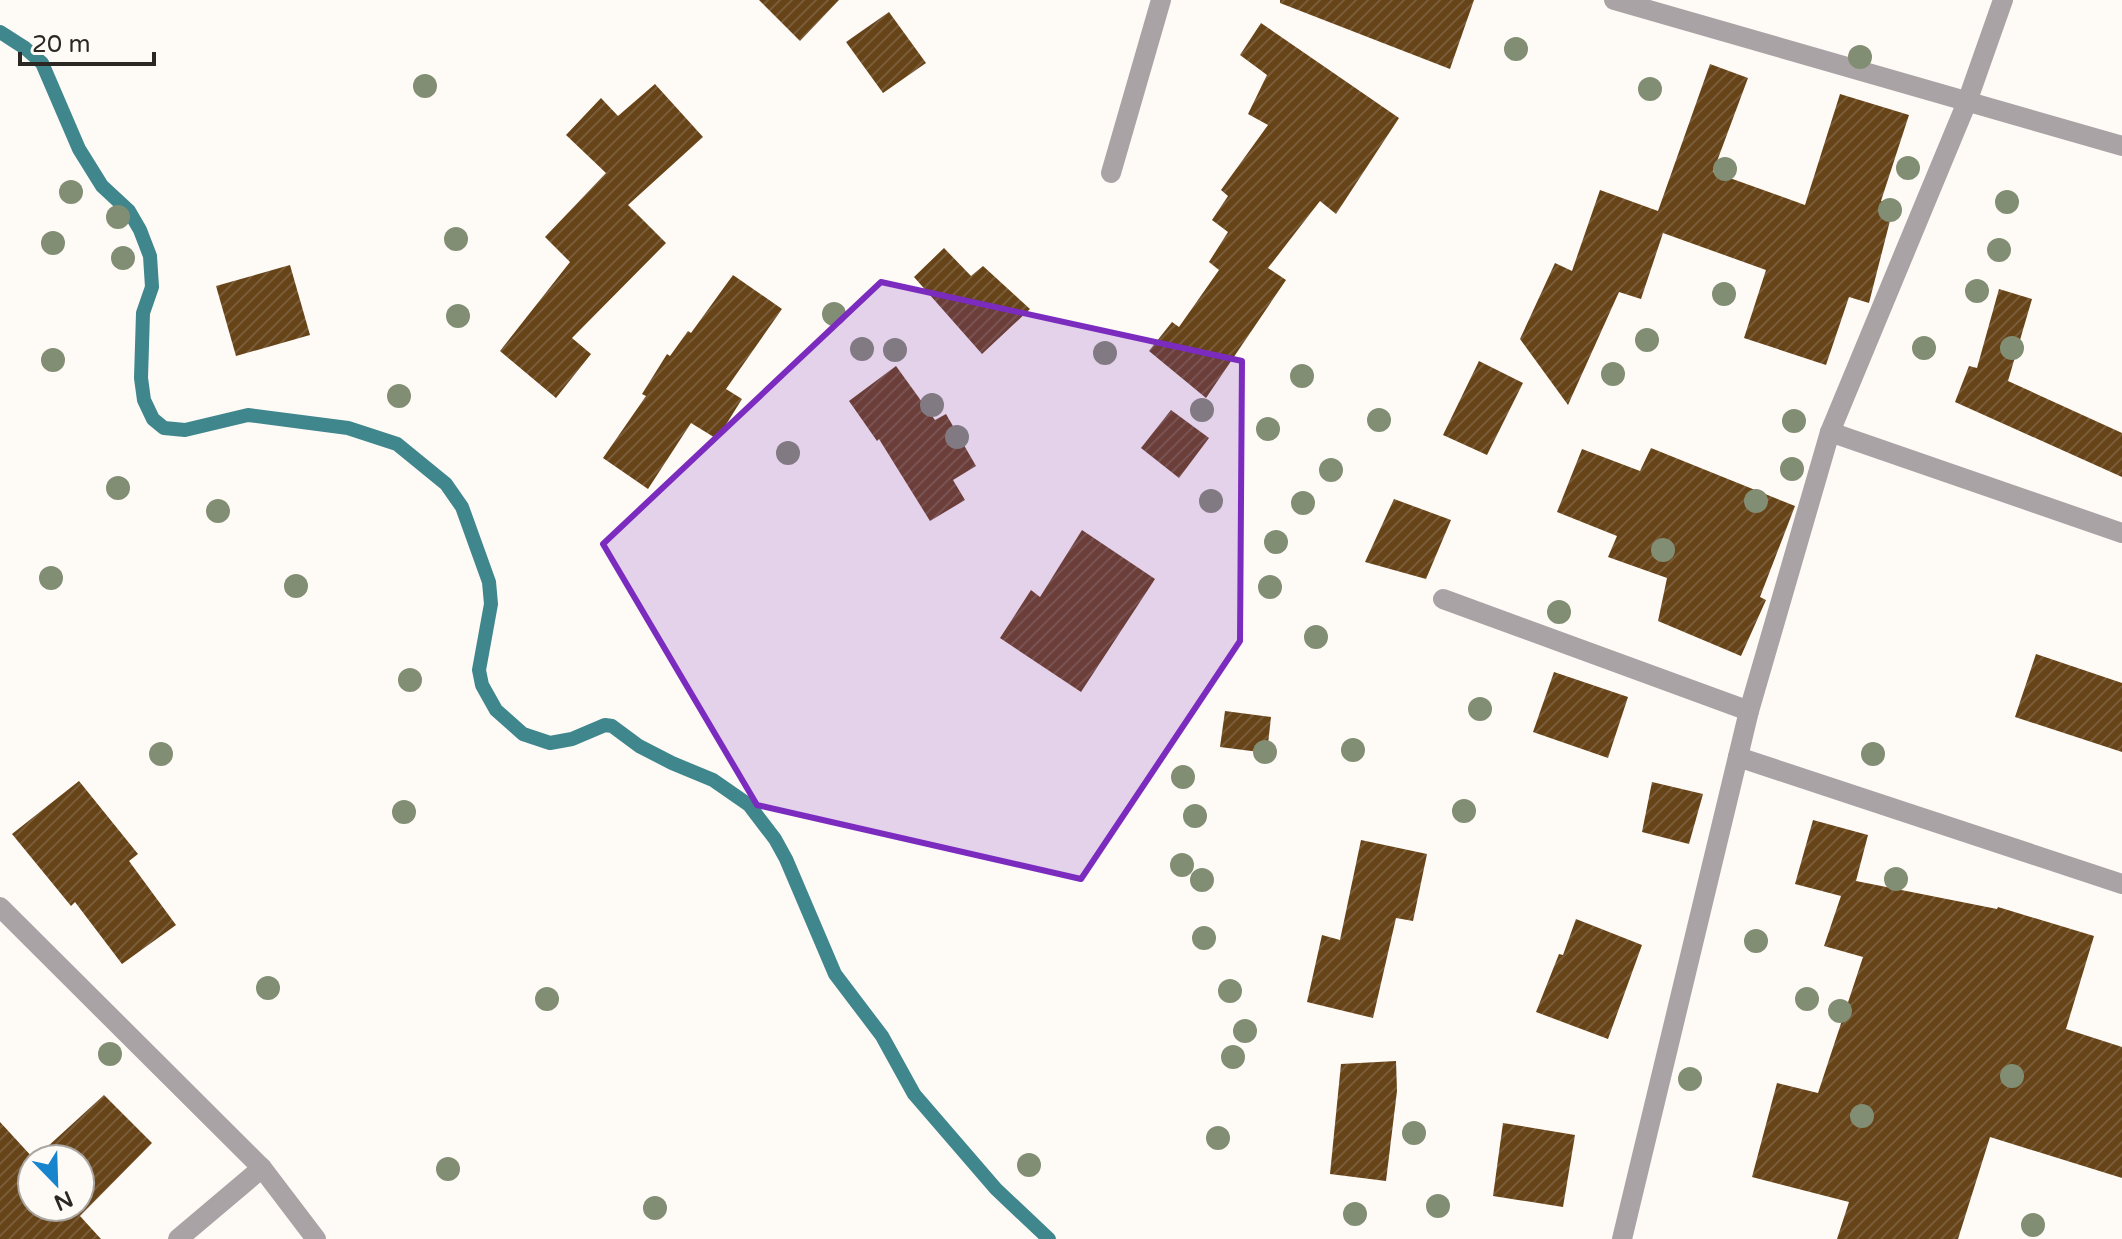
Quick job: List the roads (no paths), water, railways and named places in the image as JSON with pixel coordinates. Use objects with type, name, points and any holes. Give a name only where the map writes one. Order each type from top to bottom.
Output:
[{"type":"street","points":[[1111,173],[1161,0]]},
{"type":"street","points":[[1614,0],[2122,146]]},
{"type":"street","points":[[1622,1239],[1749,711],[1830,432],[1967,102],[2003,0]]},
{"type":"street","points":[[1830,432],[2122,533]]},
{"type":"street","points":[[1443,599],[1749,711]]},
{"type":"street","points":[[1738,757],[2122,884]]},
{"type":"street","points":[[0,907],[262,1168],[316,1239]]},
{"type":"street","points":[[178,1239],[262,1168]]},
{"type":"waterway","points":[[0,32],[42,63],[79,149],[102,186],[129,211],[140,230],[150,256],[152,287],[143,313],[141,378],[144,400],[153,419],[164,428],[185,430],[248,415],[348,428],[397,444],[446,484],[462,507],[489,582],[491,604],[479,670],[482,685],[496,710],[523,734],[550,743],[572,739],[605,725],[612,726],[639,746],[713,780],[749,805],[786,859],[835,974],[882,1036],[914,1094],[996,1189],[1049,1239]]}]
